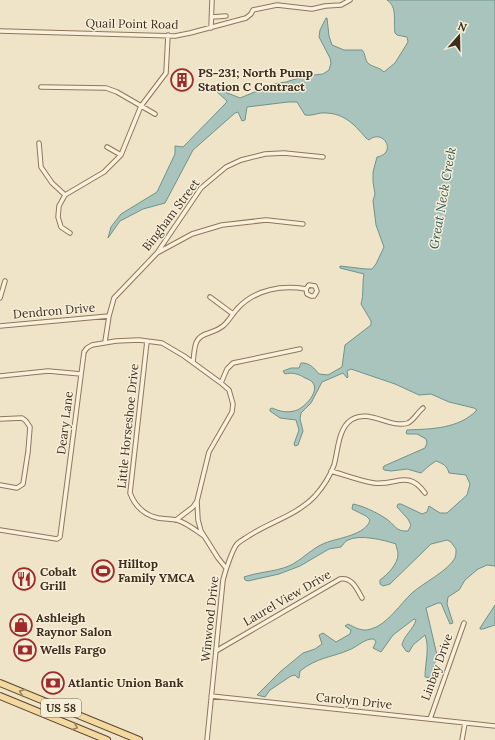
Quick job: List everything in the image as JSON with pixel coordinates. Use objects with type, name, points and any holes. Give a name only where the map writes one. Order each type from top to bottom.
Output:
[{"type":"main road","name":"US 58","points":[[0,683],[139,740]]},
{"type":"main road","name":"US 58","points":[[0,696],[107,740]]},
{"type":"street","points":[[212,0],[212,28]]},
{"type":"street","name":"Quail Point Road","points":[[0,31],[183,35],[246,18],[253,10],[265,7],[282,5],[312,9],[341,5],[350,0]]},
{"type":"street","points":[[212,16],[226,16]]},
{"type":"street","points":[[70,233],[61,227],[58,217],[59,206],[66,195],[104,172],[121,155],[141,106],[166,73],[168,35]]},
{"type":"street","points":[[41,87],[106,88],[117,92],[155,114]]},
{"type":"street","points":[[39,143],[41,167],[52,183],[66,195]]},
{"type":"street","points":[[107,147],[121,155]]},
{"type":"street","name":"Bingham Street","points":[[105,342],[109,316],[114,298],[157,253],[201,188],[226,167],[241,160],[265,154],[284,153],[323,157]]},
{"type":"street","points":[[157,253],[192,234],[222,225],[266,220],[303,224]]},
{"type":"street","points":[[0,298],[5,281]]},
{"type":"street","points":[[193,362],[195,344],[198,338],[201,335],[215,331],[222,327],[246,301],[263,292],[288,287],[306,289]]},
{"type":"street","points":[[210,297],[233,314]]},
{"type":"street","name":"Dendron Drive","points":[[0,326],[109,316]]},
{"type":"street","points":[[105,342],[129,340],[147,341],[166,345],[193,362],[221,383],[231,394],[233,408],[232,412],[209,452],[197,501],[193,507],[176,520]]},
{"type":"street","name":"Little Horseshoe Drive","points":[[147,341],[130,493],[133,503],[143,512],[158,518],[186,523],[205,537]]},
{"type":"street","name":"Deary Lane","points":[[0,530],[59,539],[61,536],[84,352],[89,347],[105,342]]},
{"type":"street","points":[[221,383],[227,369],[233,363],[300,349]]},
{"type":"street","points":[[0,376],[48,371],[81,374]]},
{"type":"street","name":"Winwood Drive","points":[[207,740],[223,580],[226,568],[237,544],[268,524],[286,517],[303,507],[318,492],[331,471],[342,432],[350,421],[358,417],[367,416],[395,423],[406,423],[412,421],[423,408]]},
{"type":"street","points":[[0,485],[17,488],[22,486],[24,482],[30,427],[29,424],[22,418],[1,419]]},
{"type":"street","points":[[331,471],[376,484],[402,479],[410,480],[418,484],[425,493]]},
{"type":"street","points":[[197,501],[200,526],[205,537],[226,568]]},
{"type":"street","name":"Laurel View Drive","points":[[216,651],[340,579],[345,578],[350,580],[362,598]]},
{"type":"street","name":"Linbay Drive","points":[[430,719],[464,623]]},
{"type":"street","name":"Carolyn Drive","points":[[211,696],[495,726]]},
{"type":"street","points":[[462,740],[465,723]]},
{"type":"water","name":"Great Neck Creek","points":[[387,0],[495,0],[495,566],[487,565],[478,569],[465,580],[459,590],[448,597],[447,604],[453,623],[450,624],[441,603],[426,608],[437,655],[431,678],[425,677],[427,650],[425,635],[413,645],[409,652],[406,651],[402,645],[415,624],[416,620],[414,619],[393,635],[381,652],[373,648],[376,642],[374,639],[364,641],[352,649],[324,658],[306,666],[300,671],[299,678],[295,675],[291,676],[270,690],[265,697],[257,695],[280,672],[303,653],[315,649],[322,644],[319,635],[323,633],[336,642],[350,634],[351,630],[345,626],[348,624],[362,630],[377,627],[383,623],[412,593],[447,568],[456,556],[456,549],[451,542],[447,540],[431,544],[390,584],[383,586],[380,584],[380,580],[392,568],[398,558],[396,544],[379,539],[353,538],[345,542],[341,547],[329,549],[300,566],[279,574],[248,581],[245,580],[244,577],[278,570],[289,566],[320,545],[357,533],[363,529],[370,520],[366,516],[352,509],[353,504],[378,514],[400,530],[408,531],[411,525],[408,519],[397,507],[398,504],[422,514],[427,512],[429,506],[440,513],[447,513],[467,495],[470,484],[466,475],[449,473],[445,466],[436,461],[421,473],[407,469],[391,471],[384,470],[383,468],[384,466],[425,448],[427,443],[426,439],[417,434],[407,434],[407,430],[444,427],[462,421],[470,416],[477,410],[474,408],[449,402],[431,394],[419,395],[395,384],[351,369],[347,371],[347,378],[343,373],[322,382],[311,403],[301,413],[300,419],[303,431],[298,445],[295,446],[294,444],[299,430],[296,420],[280,418],[270,411],[272,408],[285,412],[297,410],[309,400],[314,391],[315,387],[311,381],[300,375],[290,373],[285,374],[283,371],[291,368],[299,368],[301,363],[304,363],[312,366],[319,374],[328,375],[342,367],[345,345],[371,325],[371,321],[361,304],[364,274],[340,268],[340,266],[372,269],[384,247],[376,225],[373,201],[375,194],[373,172],[377,157],[383,155],[387,151],[386,142],[379,137],[374,137],[369,140],[352,123],[335,114],[321,113],[305,115],[297,102],[247,107],[245,120],[242,121],[238,112],[235,113],[193,150],[165,203],[143,209],[120,221],[108,238],[111,227],[121,214],[157,192],[175,154],[175,146],[183,147],[226,103],[227,101],[216,90],[220,90],[240,98],[277,83],[286,82],[305,76],[323,74],[329,70],[331,63],[330,58],[319,37],[320,30],[326,18],[332,45],[344,50],[362,50],[368,63],[384,72],[395,63],[408,42],[407,37],[397,35],[395,33],[394,11],[393,7]]},
{"type":"water","points":[[495,605],[495,625],[480,629],[480,628]]},
{"type":"place","name":"PS-231; North Pump Station C Contract","points":[[182,80]]},
{"type":"place","name":"Hilltop Family YMCA","points":[[103,571]]},
{"type":"place","name":"Cobalt Grill","points":[[24,579]]},
{"type":"place","name":"Ashleigh Raynor Salon","points":[[21,625]]},
{"type":"place","name":"Wells Fargo","points":[[25,650]]},
{"type":"place","name":"Atlantic Union Bank","points":[[53,683]]}]
